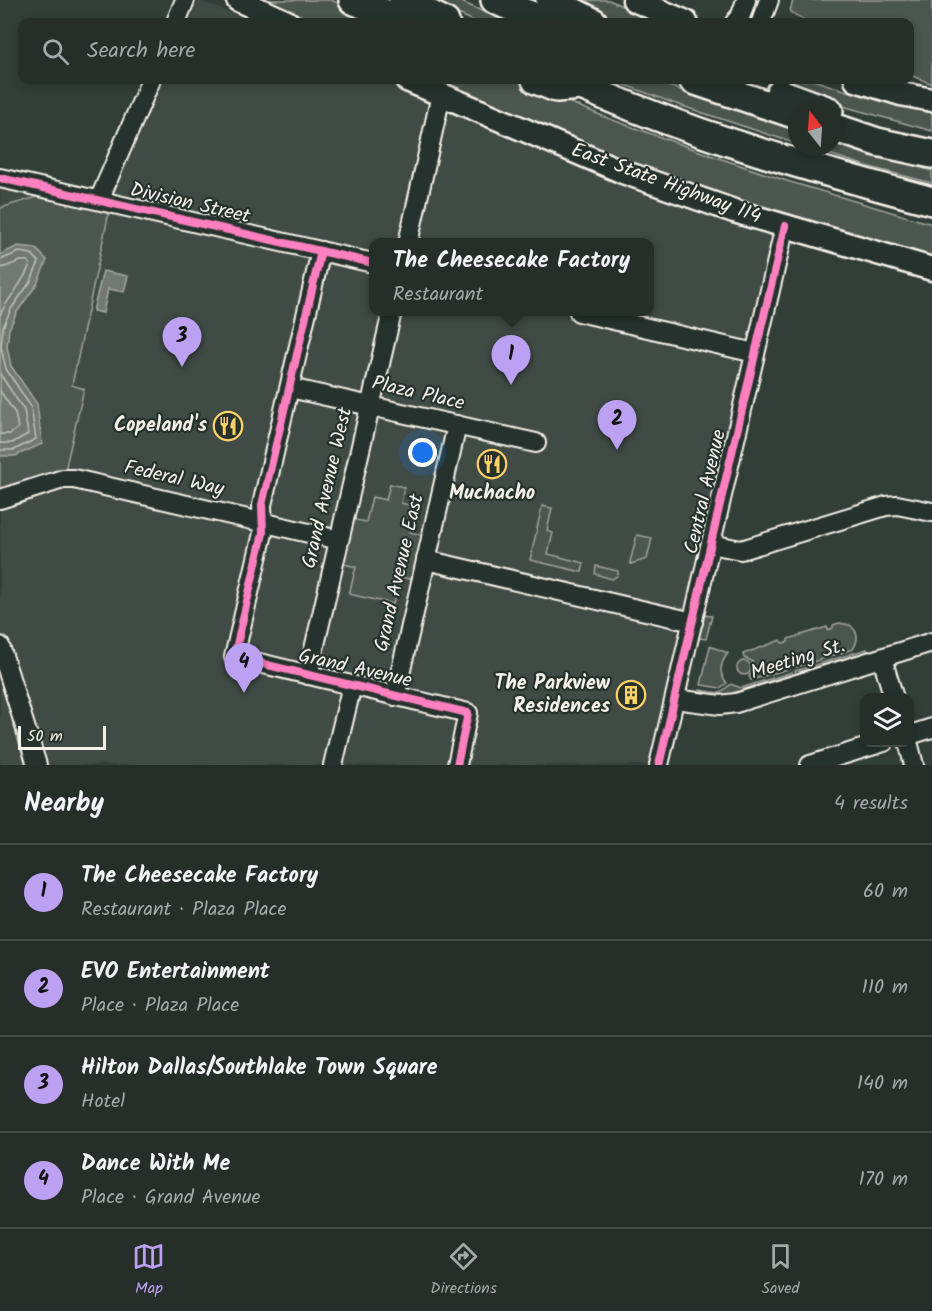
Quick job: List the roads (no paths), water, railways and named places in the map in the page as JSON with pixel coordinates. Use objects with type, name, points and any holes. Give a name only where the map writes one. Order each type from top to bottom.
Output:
[{"type":"highway","points":[[353,0],[396,18]]},
{"type":"highway","points":[[403,0],[437,18]]},
{"type":"highway","points":[[495,0],[538,18]]},
{"type":"highway","points":[[550,0],[585,18]]},
{"type":"highway","points":[[546,84],[556,88],[571,84]]},
{"type":"highway","points":[[577,84],[687,128],[804,167],[932,201]]},
{"type":"highway","points":[[705,84],[788,113]]},
{"type":"highway","points":[[754,84],[804,102]]},
{"type":"highway","points":[[842,119],[877,142]]},
{"type":"highway","points":[[842,131],[877,142],[932,154]]},
{"type":"main road","points":[[238,0],[278,18]]},
{"type":"main road","points":[[634,0],[677,18]]},
{"type":"main road","name":"East State Highway 114","points":[[416,84],[623,172],[734,211],[932,269]]},
{"type":"main road","points":[[877,84],[932,100]]},
{"type":"street","points":[[178,18],[185,0]]},
{"type":"street","points":[[738,18],[746,0]]},
{"type":"street","points":[[762,18],[769,0]]},
{"type":"street","points":[[99,200],[149,84]]},
{"type":"street","points":[[409,238],[441,95]]},
{"type":"street","name":"Division Street","points":[[0,178],[369,262]]},
{"type":"street","name":"Central Avenue","points":[[659,765],[785,226]]},
{"type":"street","points":[[263,523],[262,505],[321,251]]},
{"type":"street","name":"Grand Avenue West","points":[[308,675],[391,316]]},
{"type":"street","points":[[596,316],[755,353]]},
{"type":"street","name":"Plaza Place","points":[[290,388],[536,443]]},
{"type":"street","name":"Grand Avenue East","points":[[395,696],[457,425]]},
{"type":"street","name":"Federal Way","points":[[0,499],[63,479],[74,479],[339,540]]},
{"type":"street","points":[[711,544],[741,550],[885,506],[897,505],[932,512]]},
{"type":"street","name":"Grand Avenue","points":[[263,523],[234,657],[468,713],[456,765]]},
{"type":"street","points":[[426,560],[693,622]]},
{"type":"street","name":"Meeting St.","points":[[675,699],[720,705],[736,703],[932,642]]},
{"type":"street","points":[[0,646],[37,765]]},
{"type":"street","points":[[882,658],[892,693]]},
{"type":"street","name":"Grand Avenue","points":[[333,765],[352,685]]},
{"type":"street","points":[[914,733],[932,728]]},
{"type":"street","points":[[810,765],[868,747]]},
{"type":"street","points":[[909,747],[914,765]]},
{"type":"water","points":[[18,246],[35,248],[47,260],[37,284],[17,312],[9,329],[7,347],[11,366],[37,404],[42,444],[15,456],[0,456],[0,255]]},
{"type":"water","points":[[103,271],[128,276],[124,292],[108,289],[103,313],[93,311]]},
{"type":"place","name":"Hilton Dallas/Southlake Town Square","points":[[182,367]]},
{"type":"place","name":"The Cheesecake Factory","points":[[511,385]]},
{"type":"place","name":"Copeland's","points":[[228,426]]},
{"type":"place","name":"EVO Entertainment","points":[[617,450]]},
{"type":"place","name":"Muchacho","points":[[492,464]]},
{"type":"place","name":"Dance With Me","points":[[244,693]]},
{"type":"place","name":"The Parkview Residences","points":[[631,695]]}]
